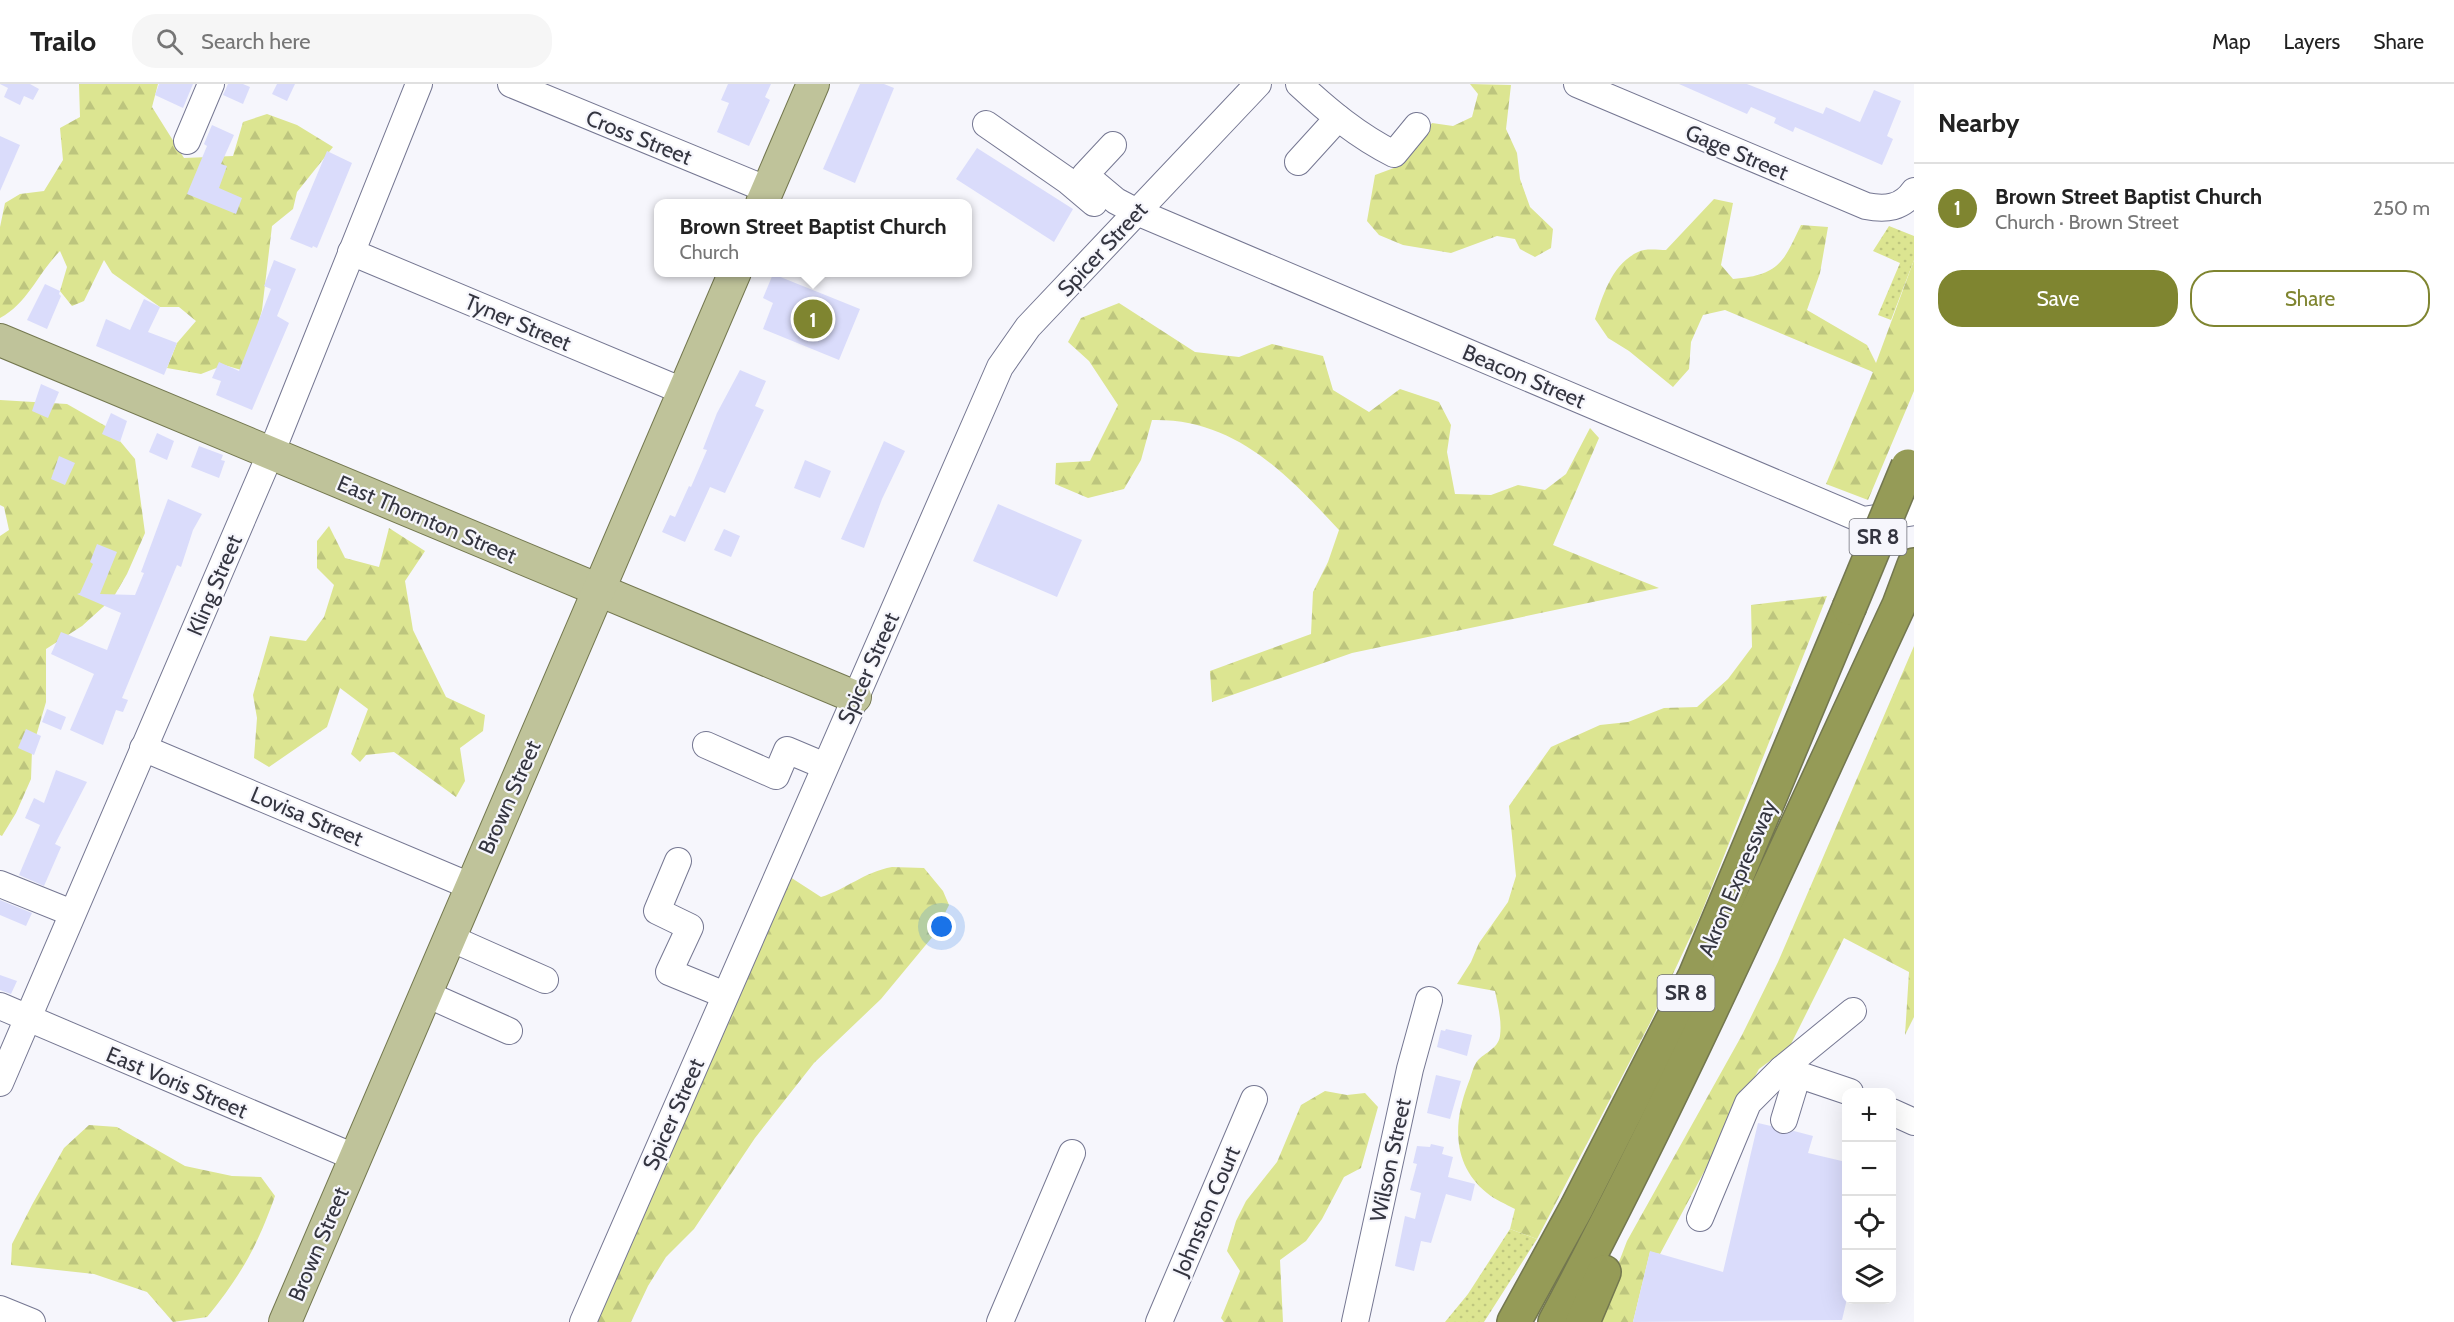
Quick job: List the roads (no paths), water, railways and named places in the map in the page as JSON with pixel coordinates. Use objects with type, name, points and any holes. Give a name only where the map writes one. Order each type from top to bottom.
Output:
[{"type":"highway","name":"Akron Expressway","points":[[1514,1322],[1577,1207],[1673,1021],[1715,932],[1911,459]]},
{"type":"highway","name":"Akron Expressway","points":[[1556,1322],[1691,1053],[1899,605],[1914,565]]},
{"type":"highway","points":[[1583,1322],[1691,1053]]},
{"type":"highway","points":[[1497,1322],[1577,1207]]},
{"type":"main road","points":[[765,197],[813,84]]},
{"type":"main road","name":"Brown Street","points":[[285,1322],[448,937],[733,277]]},
{"type":"main road","name":"East Thornton Street","points":[[0,340],[855,697]]},
{"type":"street","points":[[187,141],[211,84]]},
{"type":"street","name":"Kling Street","points":[[0,1083],[271,453],[419,84]]},
{"type":"street","name":"Cross Street","points":[[511,84],[765,197]]},
{"type":"street","name":"Spicer Street","points":[[583,1322],[962,451],[1008,352],[1028,327],[1258,84]]},
{"type":"street","points":[[1299,84],[1370,142],[1394,154],[1417,126]]},
{"type":"street","name":"Gage Street","points":[[1577,84],[1866,206],[1882,209],[1906,198]]},
{"type":"street","points":[[1298,162],[1338,118]]},
{"type":"street","points":[[986,124],[1129,220]]},
{"type":"street","points":[[1113,145],[1085,175],[1116,201],[1129,220]]},
{"type":"street","name":"Beacon Street","points":[[1129,220],[1863,520],[1914,512]]},
{"type":"street","name":"Tyner Street","points":[[351,252],[685,392]]},
{"type":"street","points":[[706,745],[776,776],[787,750],[825,766]]},
{"type":"street","name":"Lovisa Street","points":[[143,748],[470,886]]},
{"type":"street","points":[[678,861],[657,911],[690,927],[669,972],[725,995]]},
{"type":"street","points":[[0,884],[72,913]]},
{"type":"street","points":[[448,937],[545,980]]},
{"type":"street","points":[[424,993],[509,1031]]},
{"type":"street","name":"Wilson Street","points":[[1355,1322],[1407,1078],[1428,1000]]},
{"type":"street","name":"East Voris Street","points":[[0,1006],[354,1157]]},
{"type":"street","points":[[1700,1218],[1748,1104],[1790,1072],[1853,1011]]},
{"type":"street","points":[[1790,1072],[1842,1089]]},
{"type":"street","points":[[1784,1120],[1790,1072]]},
{"type":"street","name":"Johnston Court","points":[[1159,1322],[1254,1099]]},
{"type":"street","points":[[1896,1114],[1914,1122]]},
{"type":"street","points":[[1000,1322],[1072,1153]]},
{"type":"street","points":[[0,1309],[32,1322]]},
{"type":"place","name":"Brown Street Baptist Church","points":[[813,319]]}]
